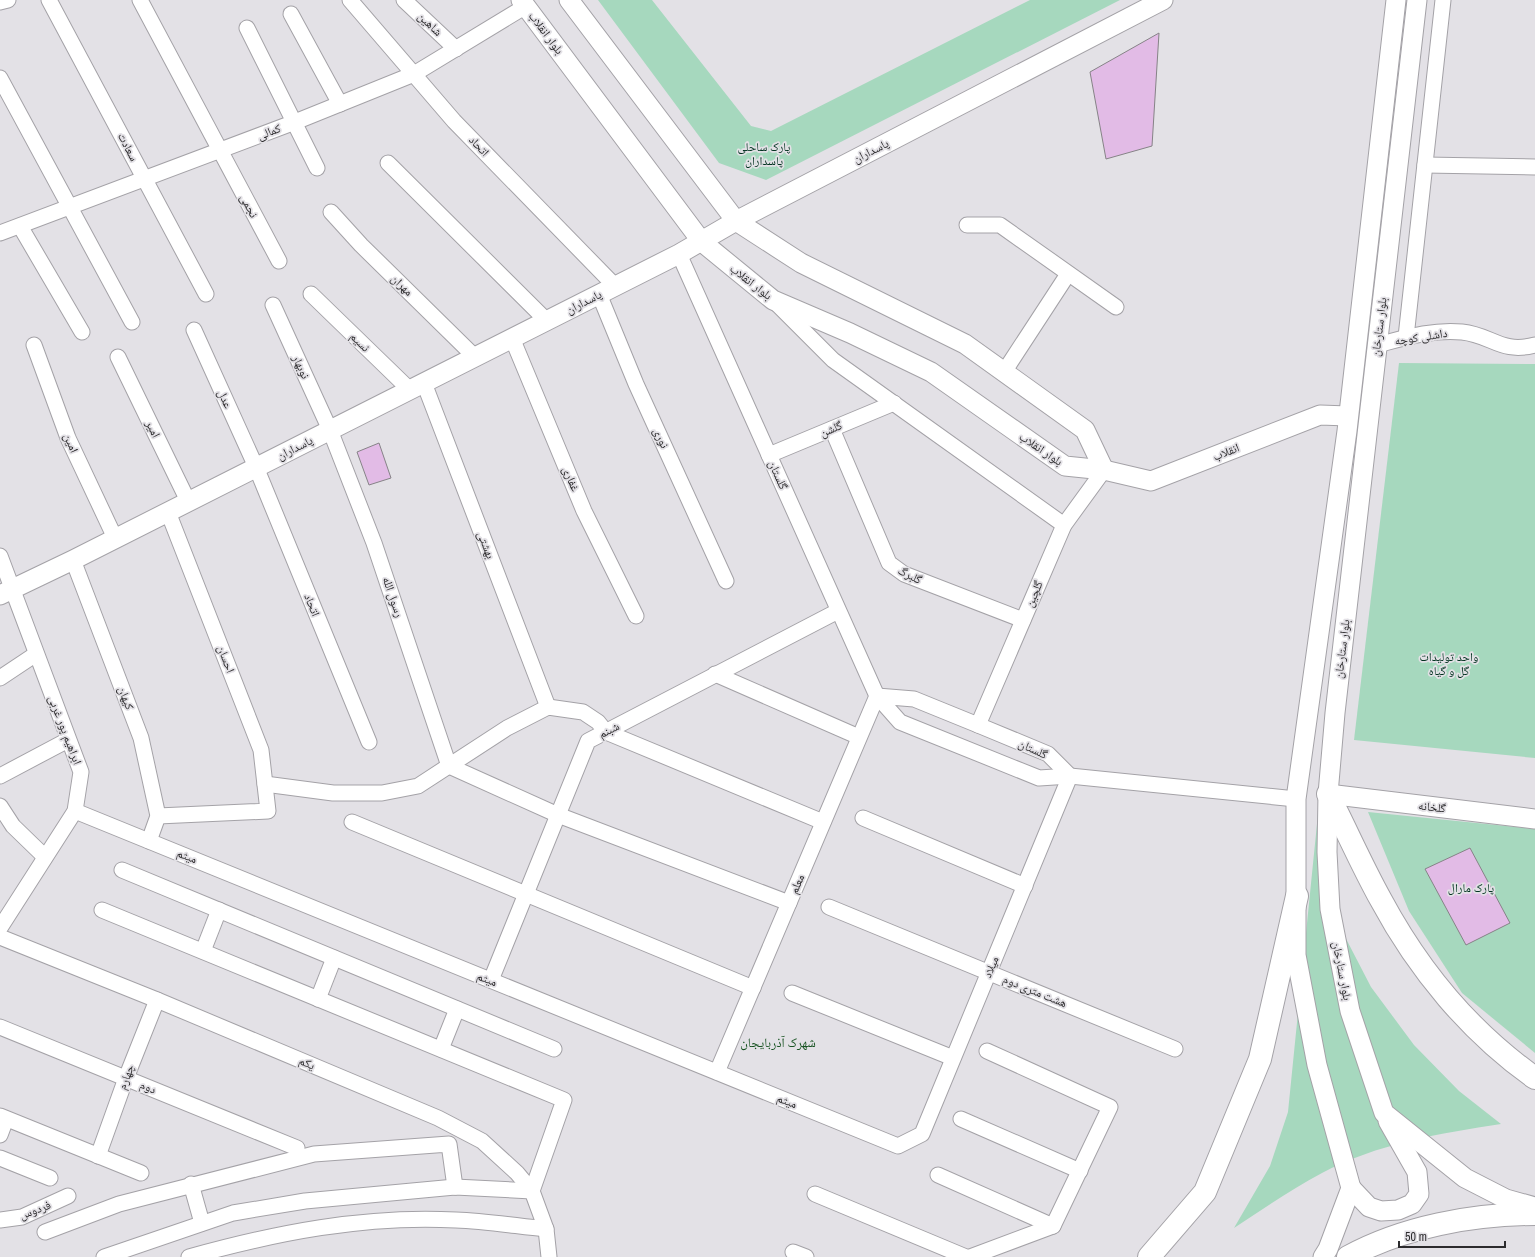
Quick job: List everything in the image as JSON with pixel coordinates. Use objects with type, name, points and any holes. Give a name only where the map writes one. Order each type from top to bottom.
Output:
[{"type":"highway","points":[[1328,794],[1381,901],[1418,960],[1454,1007],[1510,1060],[1535,1078]]},
{"type":"highway","points":[[1149,1257],[1205,1192],[1260,1059],[1297,896]]},
{"type":"highway","points":[[1348,1257],[1400,1235],[1454,1221],[1509,1214],[1535,1214]]},
{"type":"main road","points":[[569,0],[736,221],[801,263],[965,344],[1085,430],[1104,470]]},
{"type":"main road","name":"پاسداران","points":[[6,592],[73,560],[679,254],[736,221],[1163,0]]},
{"type":"main road","name":"بلوار ستارخان","points":[[1396,0],[1348,416],[1296,799],[1296,955],[1318,1065],[1351,1188],[1369,1207],[1381,1211],[1398,1210],[1412,1204],[1419,1194],[1417,1172],[1384,1113],[1350,1011],[1330,910],[1327,852],[1328,794],[1335,713],[1418,0]]},
{"type":"main road","name":"بلوار انقلاب","points":[[523,3],[702,242],[773,300],[850,333],[931,372],[1065,466],[1104,470]]},
{"type":"main road","name":"انقلاب","points":[[1104,470],[1151,481],[1320,415],[1348,416]]},
{"type":"main road","name":"گلخانه","points":[[1328,794],[1535,819]]},
{"type":"main road","points":[[1384,1113],[1465,1178],[1506,1199],[1535,1207]]},
{"type":"main road","points":[[1323,1257],[1328,1249],[1351,1188]]},
{"type":"street","points":[[0,2],[8,0]]},
{"type":"street","name":"سعادت","points":[[49,0],[206,294]]},
{"type":"street","name":"نجمی","points":[[140,0],[279,261]]},
{"type":"street","name":"اتحاد","points":[[350,0],[454,121],[607,290]]},
{"type":"street","name":"شاهین","points":[[404,0],[456,49]]},
{"type":"street","points":[[1406,337],[1443,0]]},
{"type":"street","name":"کمالی","points":[[0,233],[295,122],[414,74],[456,49],[523,3]]},
{"type":"street","points":[[291,14],[340,104]]},
{"type":"street","points":[[247,28],[317,168]]},
{"type":"street","points":[[0,78],[132,322]]},
{"type":"street","points":[[388,163],[547,321]]},
{"type":"street","points":[[1425,165],[1535,167]]},
{"type":"street","name":"مهران","points":[[331,212],[361,245],[475,357]]},
{"type":"street","points":[[967,225],[1000,225],[1116,307]]},
{"type":"street","points":[[20,226],[82,332]]},
{"type":"street","name":"گلستان","points":[[679,254],[877,696],[900,722],[907,725],[1039,778],[1070,776]]},
{"type":"street","points":[[1004,372],[1068,274]]},
{"type":"street","name":"نوری","points":[[607,290],[636,384],[726,581]]},
{"type":"street","name":"نسیم","points":[[311,294],[417,386]]},
{"type":"street","points":[[773,300],[833,360],[1064,525]]},
{"type":"street","name":"نوبهار","points":[[272,305],[330,430]]},
{"type":"street","name":"عدل","points":[[194,330],[256,467]]},
{"type":"street","name":"داشلی کوچه","points":[[1377,345],[1406,337],[1436,332],[1462,332],[1488,339],[1504,347],[1522,349],[1535,345]]},
{"type":"street","name":"غفاری","points":[[512,338],[584,511],[636,616]]},
{"type":"street","name":"امین","points":[[34,344],[68,438],[115,538]]},
{"type":"street","name":"امیر","points":[[118,358],[188,501]]},
{"type":"street","name":"بهشتی","points":[[417,386],[548,707]]},
{"type":"street","name":"گلشن","points":[[769,455],[894,403]]},
{"type":"street","name":"گلبرگ","points":[[832,429],[889,563],[904,574],[1023,620]]},
{"type":"street","name":"رسول الله","points":[[330,430],[374,543],[449,766]]},
{"type":"street","name":"اتحاد","points":[[256,467],[369,742]]},
{"type":"street","name":"گلچین","points":[[978,725],[1064,525],[1104,470]]},
{"type":"street","name":"احسان","points":[[158,816],[268,811],[261,750],[168,512]]},
{"type":"street","name":"ابراهیم پور غربی","points":[[0,556],[6,592],[36,654],[80,772],[75,811],[0,928]]},
{"type":"street","name":"کیهان","points":[[73,560],[141,738],[158,816]]},
{"type":"street","name":"شبنم","points":[[491,980],[588,741],[838,611]]},
{"type":"street","points":[[0,678],[36,654]]},
{"type":"street","points":[[716,674],[859,737]]},
{"type":"street","name":"گلستان","points":[[877,696],[914,699],[1048,754],[1070,776]]},
{"type":"street","name":"معلم","points":[[717,1072],[877,696]]},
{"type":"street","points":[[265,784],[333,793],[382,793],[418,786],[507,728],[548,707],[583,712],[598,722],[606,732],[823,822]]},
{"type":"street","points":[[0,776],[68,740]]},
{"type":"street","points":[[449,766],[558,815],[789,903]]},
{"type":"street","points":[[1070,776],[1296,799]]},
{"type":"street","name":"میلاد","points":[[898,1146],[922,1134],[1070,776]]},
{"type":"street","points":[[0,806],[13,826],[45,857]]},
{"type":"street","name":"میثم","points":[[75,811],[898,1146]]},
{"type":"street","points":[[149,841],[158,816]]},
{"type":"street","points":[[863,818],[1025,886]]},
{"type":"street","points":[[352,822],[753,988]]},
{"type":"street","points":[[122,870],[554,1049]]},
{"type":"street","name":"هشت متری دوم","points":[[829,907],[1175,1049]]},
{"type":"street","points":[[102,910],[564,1100],[532,1191],[454,1186],[305,1201],[233,1213],[104,1257]]},
{"type":"street","points":[[203,951],[219,910]]},
{"type":"street","name":"یکم","points":[[0,937],[157,1000],[438,1118],[482,1141],[517,1173],[532,1191],[546,1229],[549,1257]]},
{"type":"street","points":[[318,999],[334,958]]},
{"type":"street","points":[[792,993],[954,1058]]},
{"type":"street","name":"چهارم","points":[[98,1156],[126,1078],[157,1000]]},
{"type":"street","points":[[441,1049],[457,1009]]},
{"type":"street","name":"دوم","points":[[0,1027],[297,1148]]},
{"type":"street","points":[[970,1257],[1053,1226],[1110,1107],[987,1051]]},
{"type":"street","points":[[0,1135],[3,1118],[141,1173]]},
{"type":"street","points":[[961,1119],[1080,1170]]},
{"type":"street","points":[[45,1232],[119,1204],[191,1184],[314,1154],[449,1144],[454,1186]]},
{"type":"street","points":[[0,1158],[50,1178]]},
{"type":"street","points":[[938,1175],[1053,1226]]},
{"type":"street","points":[[191,1184],[202,1224]]},
{"type":"street","points":[[815,1194],[966,1257]]},
{"type":"street","name":"فردوس","points":[[0,1220],[22,1217],[68,1196]]},
{"type":"street","points":[[0,1209],[22,1217]]},
{"type":"street","points":[[189,1257],[233,1245],[304,1229],[383,1221],[455,1220],[546,1229]]},
{"type":"green space","name":"پارک ساحلی پاسداران","points":[[598,0],[652,0],[751,126],[771,131],[1030,0],[1120,0],[766,180],[719,163]]},
{"type":"green space","name":"واحد تولیدات گل و گیاه","points":[[1399,363],[1535,364],[1535,758],[1354,740]]},
{"type":"green space","points":[[1319,804],[1342,931],[1371,987],[1414,1045],[1459,1091],[1501,1124],[1455,1131],[1409,1141],[1364,1154],[1311,1179],[1234,1228],[1270,1166],[1288,1112]]},
{"type":"green space","name":"پارک مارال","points":[[1368,812],[1535,829],[1535,1053],[1462,993],[1409,911]]},
{"type":"building","points":[[1159,33],[1152,146],[1106,159],[1090,72]]},
{"type":"building","points":[[379,443],[391,478],[369,485],[357,452]]},
{"type":"building","points":[[1470,848],[1510,923],[1466,945],[1425,869]]},
{"type":"district","name":"شهرک آذربایجان","points":[[778,1042]]}]
